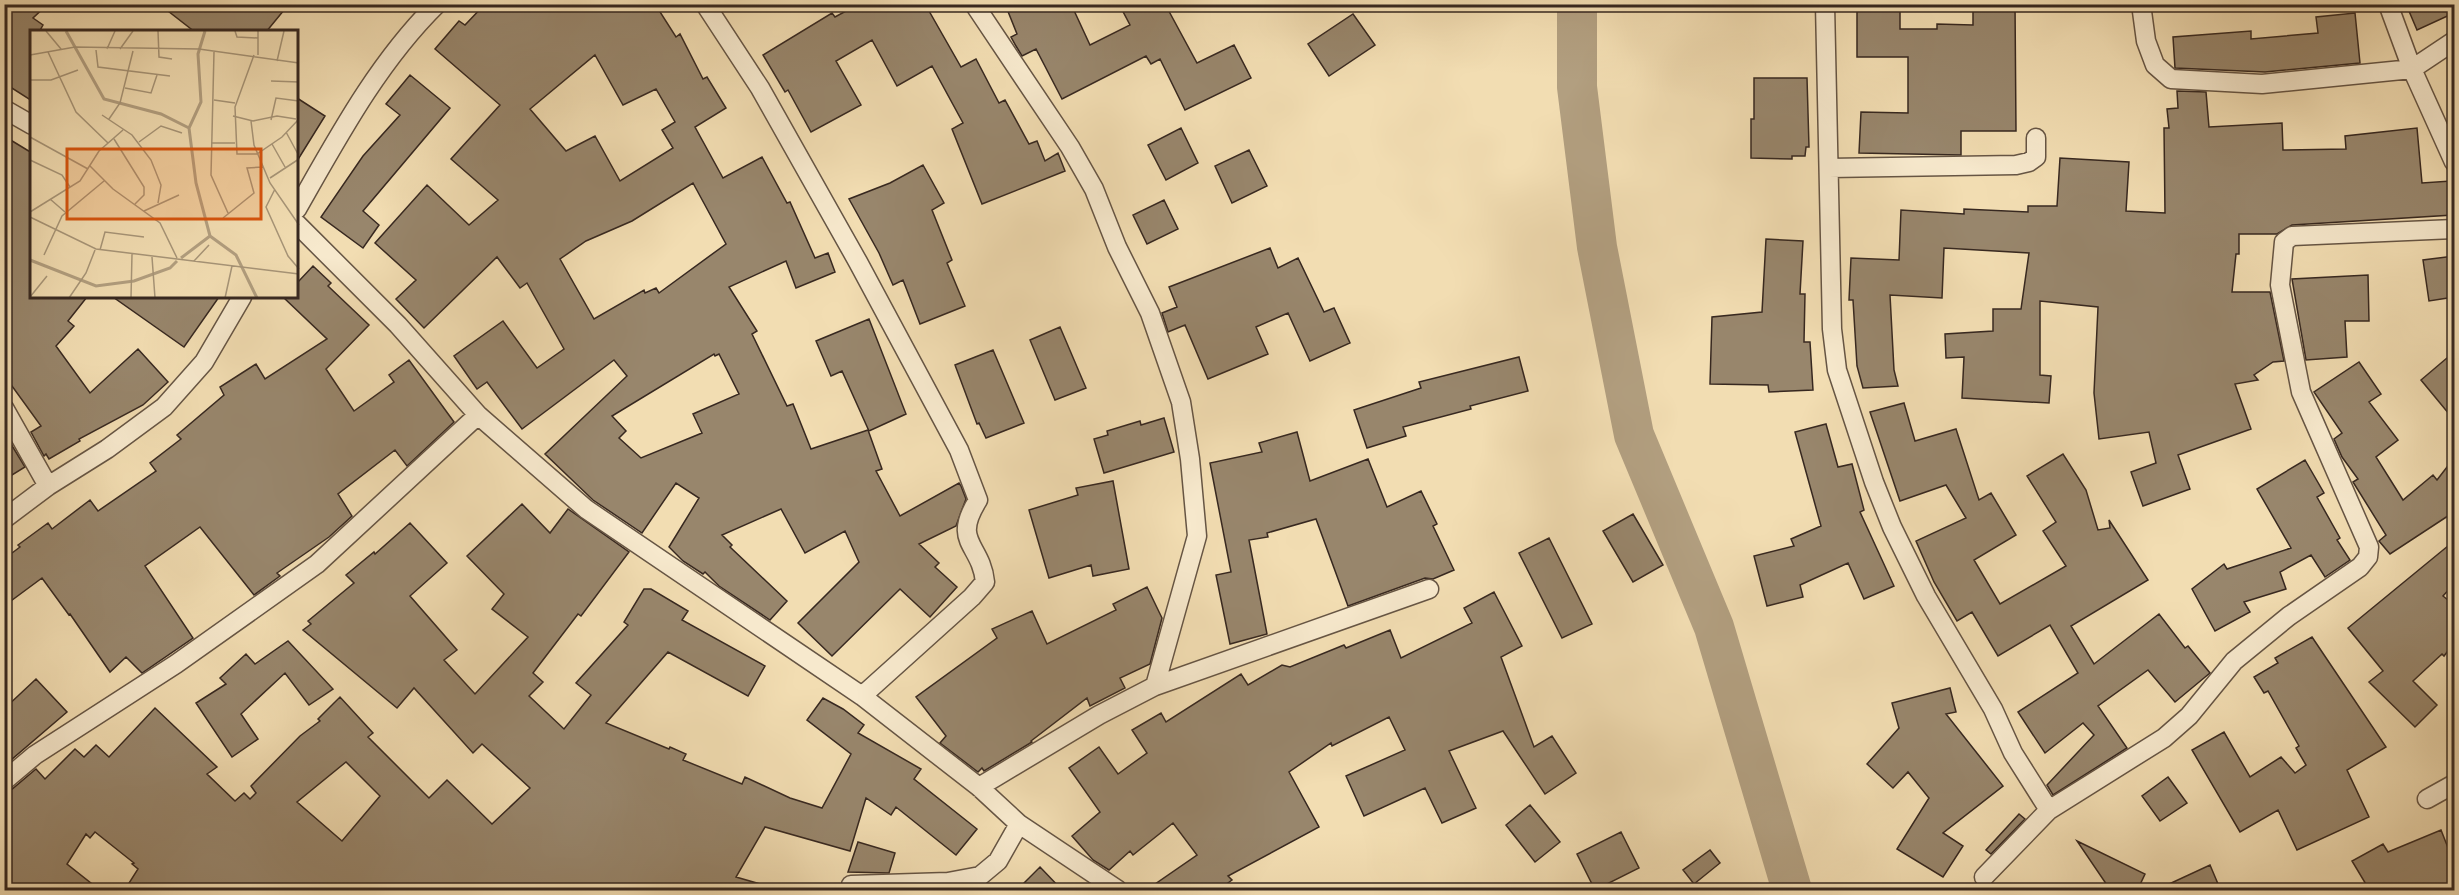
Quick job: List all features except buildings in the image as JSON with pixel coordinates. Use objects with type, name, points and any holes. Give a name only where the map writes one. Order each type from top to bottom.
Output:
[{"type":"street","points":[[298,207],[346,122],[410,30],[437,4]]},
{"type":"street","points":[[705,4],[760,88],[858,262],[959,450],[978,500],[965,524],[967,540],[983,567],[985,582],[972,597],[862,696]]},
{"type":"street","points":[[974,4],[1070,147],[1094,189],[1117,247],[1150,314],[1181,402],[1190,459],[1197,536],[1155,686]]},
{"type":"street","points":[[1826,4],[1832,328],[1837,370],[1874,482],[1892,527],[1926,596],[1993,709],[2013,753],[2049,810]]},
{"type":"street","points":[[2141,4],[2146,41],[2154,65],[2171,79],[2262,84],[2412,69],[2454,41]]},
{"type":"street","points":[[2388,4],[2412,69],[2454,162]]},
{"type":"street","points":[[4,109],[30,124]]},
{"type":"street","points":[[1829,168],[2016,165],[2029,162],[2036,157],[2036,138]]},
{"type":"street","points":[[298,225],[398,325],[478,415],[585,509],[862,696],[979,787],[1019,824],[1118,891]]},
{"type":"street","points":[[1984,877],[2049,810],[2164,738],[2189,716],[2234,660],[2289,616],[2360,567],[2368,558],[2369,547],[2301,392],[2280,285],[2284,242],[2292,236],[2454,229]]},
{"type":"street","points":[[4,519],[48,486],[107,449],[164,407],[204,362],[241,298]]},
{"type":"street","points":[[4,408],[48,486]]},
{"type":"street","points":[[4,782],[35,754],[176,664],[317,564],[478,415]]},
{"type":"street","points":[[979,787],[1099,715],[1155,686],[1429,590]]},
{"type":"street","points":[[2427,799],[2454,784]]},
{"type":"street","points":[[850,885],[948,882],[980,876],[998,861],[1019,824]]},
{"type":"waterway","points":[[1577,4],[1577,87],[1597,247],[1634,435],[1714,627],[1792,890]]}]
